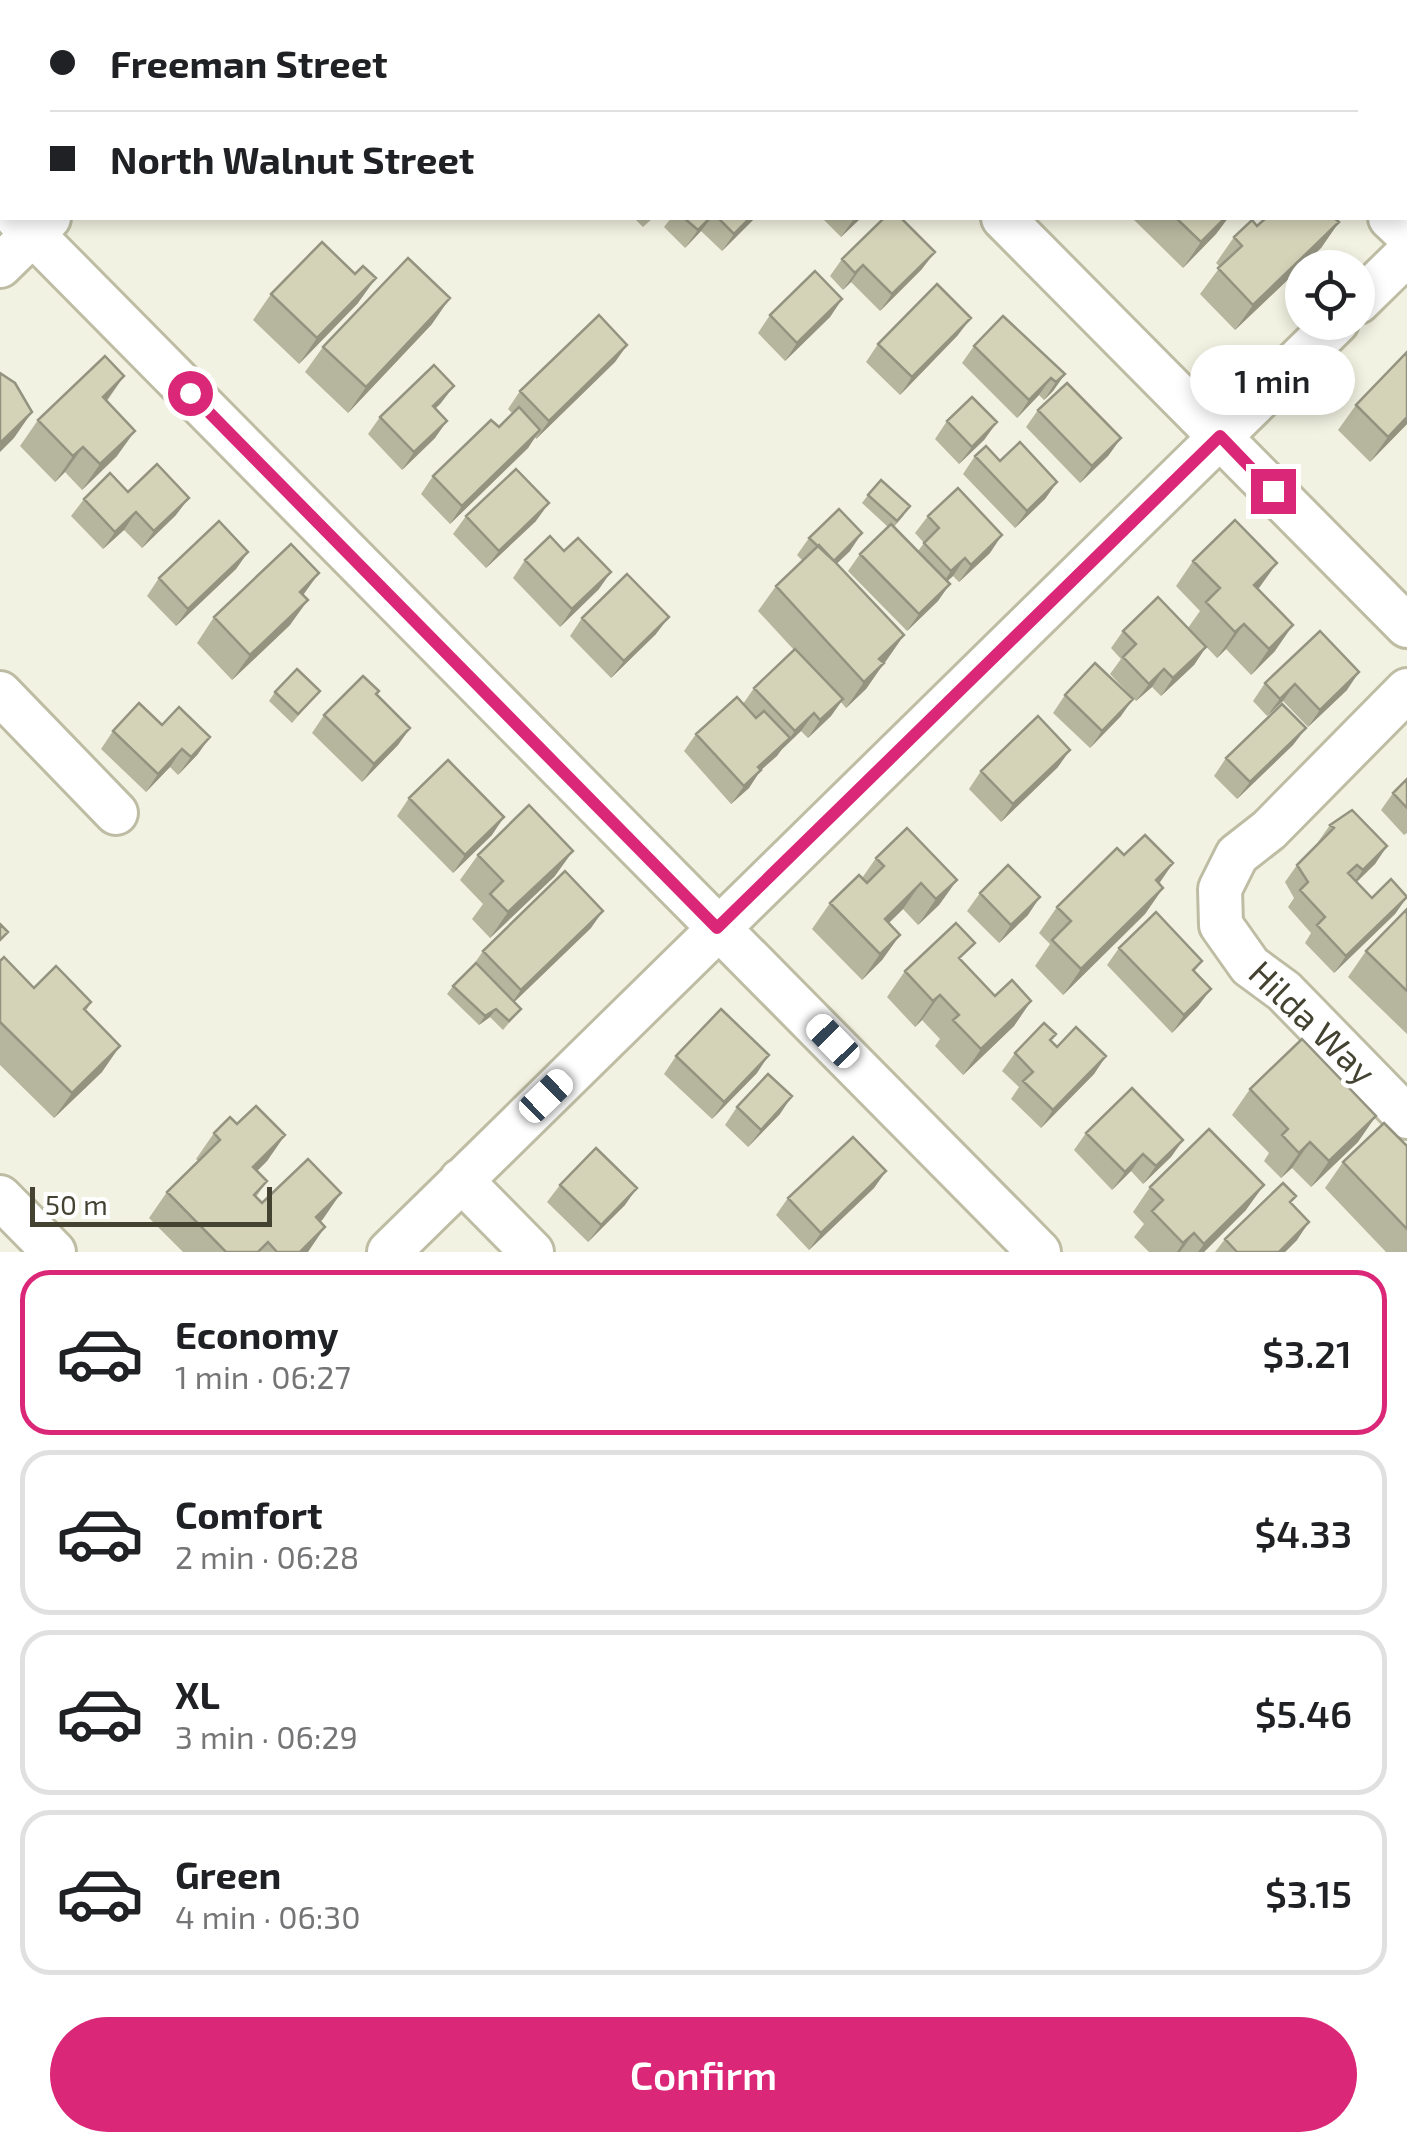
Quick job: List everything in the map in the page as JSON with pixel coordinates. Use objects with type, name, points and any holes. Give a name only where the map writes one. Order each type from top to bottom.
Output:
[{"type":"street","points":[[1005,220],[1407,626]]},
{"type":"street","points":[[0,266],[33,223],[717,928],[756,962],[1039,1252]]},
{"type":"street","points":[[1375,285],[1407,254]]},
{"type":"street","points":[[389,1252],[1319,340]]},
{"type":"street","name":"Hilda Way","points":[[1407,690],[1237,855],[1220,889],[1221,925],[1250,966],[1284,992],[1407,1117]]},
{"type":"street","points":[[0,693],[116,814]]},
{"type":"street","points":[[461,1180],[532,1252]]},
{"type":"street","points":[[0,1197],[54,1252]]},
{"type":"building","points":[[686,220],[708,220],[698,230]]},
{"type":"building","points":[[720,220],[748,220],[734,234]]},
{"type":"building","points":[[882,220],[903,220],[935,252],[892,294],[863,265],[855,273],[842,259]]},
{"type":"building","points":[[1178,220],[1223,220],[1201,242]]},
{"type":"building","points":[[1252,220],[1257,226],[1264,220],[1339,222],[1310,250],[1285,250],[1285,274],[1253,305],[1218,268],[1242,246],[1234,237]]},
{"type":"building","points":[[322,242],[355,274],[363,266],[376,278],[317,338],[271,294]]},
{"type":"building","points":[[408,258],[450,298],[366,387],[323,347]]},
{"type":"building","points":[[815,271],[842,299],[797,343],[770,315]]},
{"type":"building","points":[[937,284],[971,318],[912,377],[878,344]]},
{"type":"building","points":[[599,315],[627,345],[549,421],[520,391]]},
{"type":"building","points":[[1003,316],[1065,374],[1056,382],[1051,378],[1029,400],[974,346]]},
{"type":"building","points":[[1407,352],[1407,417],[1388,437],[1356,405]]},
{"type":"building","points":[[105,356],[124,376],[103,397],[135,431],[100,464],[83,447],[73,456],[38,420]]},
{"type":"building","points":[[434,365],[454,386],[433,406],[447,421],[414,452],[380,417]]},
{"type":"building","points":[[0,373],[15,383],[32,412],[0,443]]},
{"type":"building","points":[[1067,383],[1121,438],[1092,466],[1038,410]]},
{"type":"building","points":[[972,397],[997,422],[972,447],[947,421]]},
{"type":"building","points":[[519,407],[540,430],[462,506],[433,476],[491,420],[499,427]]},
{"type":"building","points":[[1020,442],[1057,482],[1027,511],[975,456],[986,446],[1000,461]]},
{"type":"building","points":[[157,464],[189,498],[154,531],[136,512],[115,532],[84,499],[110,473],[128,492]]},
{"type":"building","points":[[516,469],[549,503],[499,551],[466,516]]},
{"type":"building","points":[[881,480],[910,506],[897,521],[868,495]]},
{"type":"building","points":[[958,488],[1002,535],[971,565],[965,558],[951,571],[924,543],[939,528],[928,516]]},
{"type":"building","points":[[839,509],[862,533],[834,561],[809,538]]},
{"type":"building","points":[[1235,520],[1277,563],[1254,585],[1293,625],[1269,649],[1244,624],[1235,632],[1206,602],[1220,588],[1193,561]]},
{"type":"building","points":[[219,521],[248,552],[188,609],[159,578]]},
{"type":"building","points":[[891,524],[950,584],[919,614],[860,554]]},
{"type":"building","points":[[550,536],[564,551],[578,538],[611,572],[572,609],[525,560]]},
{"type":"building","points":[[291,544],[319,573],[300,592],[308,600],[250,655],[214,617]]},
{"type":"building","points":[[819,545],[904,635],[879,659],[884,663],[864,682],[776,586]]},
{"type":"building","points":[[627,574],[669,617],[624,661],[582,618]]},
{"type":"building","points":[[1158,597],[1206,647],[1173,678],[1164,669],[1149,684],[1123,657],[1136,644],[1123,631]]},
{"type":"building","points":[[1320,631],[1359,672],[1320,710],[1295,684],[1280,699],[1265,683]]},
{"type":"building","points":[[795,649],[843,699],[820,720],[814,713],[795,731],[754,688]]},
{"type":"building","points":[[1095,663],[1133,699],[1102,731],[1065,695]]},
{"type":"building","points":[[297,669],[320,691],[298,714],[275,692]]},
{"type":"building","points":[[363,676],[410,728],[374,764],[324,715]]},
{"type":"building","points":[[737,697],[756,718],[764,711],[790,738],[758,767],[761,770],[744,786],[696,734]]},
{"type":"building","points":[[139,703],[162,725],[179,707],[210,737],[191,757],[182,749],[158,774],[113,731]]},
{"type":"building","points":[[1282,704],[1306,728],[1250,782],[1226,758]]},
{"type":"building","points":[[1038,716],[1070,750],[1013,804],[981,771]]},
{"type":"building","points":[[448,760],[504,817],[465,855],[409,798]]},
{"type":"building","points":[[1407,779],[1407,808],[1393,793]]},
{"type":"building","points":[[529,805],[573,851],[508,912],[490,894],[503,881],[478,855]]},
{"type":"building","points":[[1352,810],[1387,846],[1363,870],[1357,865],[1348,873],[1372,898],[1391,879],[1407,897],[1346,956],[1317,925],[1325,917],[1300,890],[1308,882],[1297,865],[1334,828],[1330,825]]},
{"type":"building","points":[[907,828],[957,880],[936,899],[921,883],[885,919],[900,935],[880,954],[830,903],[859,875],[867,883],[884,866],[876,858]]},
{"type":"building","points":[[1145,835],[1173,863],[1156,880],[1163,888],[1081,969],[1052,940],[1071,921],[1057,907],[1117,848],[1124,855]]},
{"type":"building","points":[[1008,865],[1040,897],[1011,925],[980,893]]},
{"type":"building","points":[[565,871],[603,911],[521,990],[483,951]]},
{"type":"building","points":[[1407,909],[1407,991],[1366,951]]},
{"type":"building","points":[[1156,912],[1202,961],[1193,970],[1211,989],[1184,1015],[1119,948]]},
{"type":"building","points":[[956,923],[975,943],[959,958],[995,996],[1012,980],[1031,1001],[981,1049],[953,1020],[959,1015],[940,995],[933,1001],[905,971]]},
{"type":"building","points":[[0,924],[8,932],[0,940]]},
{"type":"building","points":[[4,957],[34,988],[56,966],[91,1002],[84,1009],[120,1046],[72,1093],[0,1022],[0,961]]},
{"type":"building","points":[[476,963],[521,1009],[509,1021],[496,1009],[485,1016],[453,986]]},
{"type":"building","points":[[721,1009],[769,1055],[724,1102],[676,1056]]},
{"type":"building","points":[[1044,1023],[1056,1034],[1050,1040],[1057,1047],[1076,1027],[1106,1056],[1053,1110],[1023,1081],[1033,1072],[1015,1053]]},
{"type":"building","points":[[1302,1039],[1376,1116],[1329,1161],[1310,1142],[1299,1153],[1282,1135],[1288,1129],[1250,1089]]},
{"type":"building","points":[[768,1074],[792,1096],[761,1130],[737,1107]]},
{"type":"building","points":[[1132,1088],[1183,1140],[1156,1166],[1143,1154],[1125,1172],[1086,1133]]},
{"type":"building","points":[[256,1106],[285,1135],[253,1167],[267,1181],[254,1195],[262,1203],[308,1159],[341,1193],[316,1217],[325,1227],[300,1252],[277,1252],[268,1242],[258,1252],[226,1252],[167,1192],[220,1140],[214,1133],[230,1117],[237,1124]]},
{"type":"building","points":[[1384,1123],[1407,1146],[1407,1229],[1343,1162]]},
{"type":"building","points":[[1209,1129],[1264,1185],[1204,1244],[1194,1233],[1183,1243],[1152,1211],[1163,1200],[1150,1187]]},
{"type":"building","points":[[853,1137],[886,1171],[821,1233],[788,1198]]},
{"type":"building","points":[[596,1148],[637,1188],[601,1225],[560,1185]]},
{"type":"building","points":[[1283,1183],[1296,1196],[1290,1202],[1309,1222],[1279,1252],[1237,1252],[1225,1239]]},
{"type":"route","points":[[190,393],[717,928],[1220,436],[1273,491]]}]
